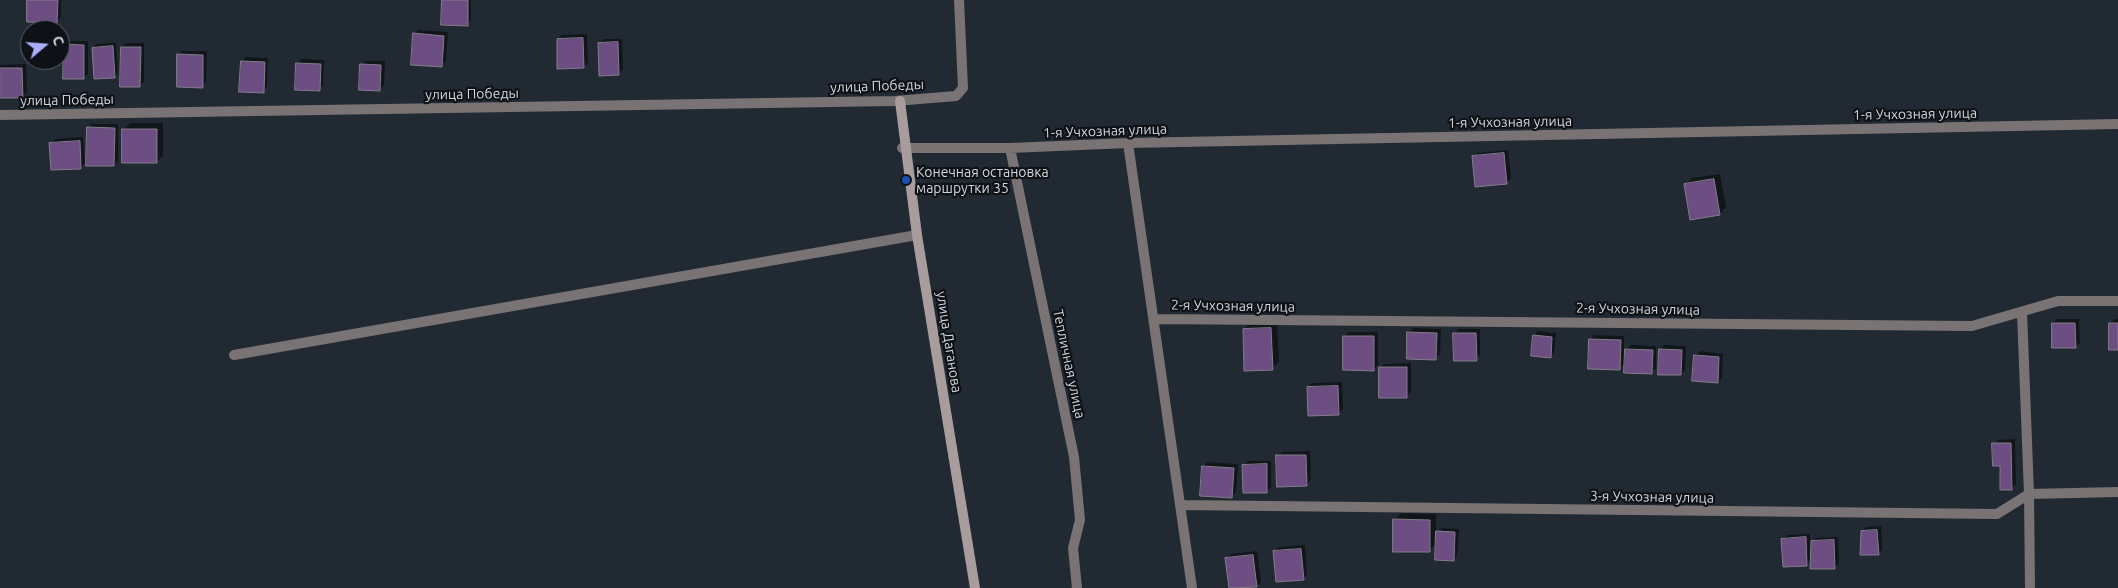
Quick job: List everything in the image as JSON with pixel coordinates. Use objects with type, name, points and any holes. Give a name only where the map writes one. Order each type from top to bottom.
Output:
[{"type":"main road","name":"улица Даганова","points":[[897,101],[915,235],[970,588]]},
{"type":"main road","name":"улица Даганова","points":[[915,235],[975,588]]},
{"type":"street","name":"улица Победы","points":[[0,115],[897,101],[956,96],[963,88],[959,0]]},
{"type":"street","name":"1-я Учхозная улица","points":[[904,148],[1010,148],[1128,143],[2118,124]]},
{"type":"street","points":[[1128,143],[1192,588]]},
{"type":"street","name":"Тепличная улица","points":[[1010,148],[1074,457],[1080,520],[1073,548],[1077,588]]},
{"type":"street","points":[[234,355],[915,235]]},
{"type":"street","name":"2-я Учхозная улица","points":[[1154,318],[1972,326],[2058,301],[2118,301]]},
{"type":"street","points":[[2022,312],[2029,494],[2030,588]]},
{"type":"street","points":[[2029,494],[2118,492]]},
{"type":"street","name":"3-я Учхозная улица","points":[[1180,505],[1997,514],[2029,494]]},
{"type":"building","points":[[27,0],[58,0],[57,20],[27,20]]},
{"type":"building","points":[[442,0],[468,0],[468,26],[441,25]]},
{"type":"building","points":[[413,33],[444,36],[442,67],[411,65]]},
{"type":"building","points":[[583,38],[584,68],[557,69],[557,39]]},
{"type":"building","points":[[618,42],[619,75],[599,76],[598,43]]},
{"type":"building","points":[[70,44],[84,45],[84,79],[63,79],[63,70],[70,70]]},
{"type":"building","points":[[113,46],[115,78],[94,79],[92,48]]},
{"type":"building","points":[[121,47],[141,47],[140,87],[120,87]]},
{"type":"building","points":[[177,54],[203,55],[203,88],[177,87]]},
{"type":"building","points":[[241,61],[265,62],[264,93],[239,92]]},
{"type":"building","points":[[296,63],[321,64],[320,91],[295,90]]},
{"type":"building","points":[[360,64],[381,65],[380,91],[359,90]]},
{"type":"building","points":[[0,68],[20,68],[22,70],[23,98],[0,98]]},
{"type":"building","points":[[87,127],[115,128],[114,166],[86,166]]},
{"type":"building","points":[[122,129],[157,129],[157,163],[122,163]]},
{"type":"building","points":[[80,141],[81,169],[51,170],[49,143]]},
{"type":"building","points":[[1504,153],[1507,184],[1475,187],[1472,156]]},
{"type":"building","points":[[1714,179],[1720,215],[1690,220],[1684,184]]},
{"type":"building","points":[[2052,323],[2075,323],[2076,348],[2052,348]]},
{"type":"building","points":[[2109,323],[2118,323],[2118,350],[2109,350]]},
{"type":"building","points":[[1271,328],[1273,370],[1244,371],[1243,329]]},
{"type":"building","points":[[1407,332],[1437,333],[1436,360],[1407,359]]},
{"type":"building","points":[[1453,333],[1476,333],[1477,361],[1454,361]]},
{"type":"building","points":[[1533,335],[1552,337],[1551,358],[1531,356]]},
{"type":"building","points":[[1343,336],[1374,336],[1374,371],[1343,370]]},
{"type":"building","points":[[1589,339],[1621,340],[1620,370],[1588,369]]},
{"type":"building","points":[[1625,349],[1653,350],[1652,374],[1624,373]]},
{"type":"building","points":[[1659,349],[1682,350],[1681,375],[1658,375]]},
{"type":"building","points":[[1694,355],[1719,357],[1718,383],[1692,381]]},
{"type":"building","points":[[1379,367],[1407,367],[1407,398],[1379,398]]},
{"type":"building","points":[[1338,386],[1339,415],[1308,416],[1307,387]]},
{"type":"building","points":[[1992,443],[2011,443],[2012,490],[2000,490],[2000,466],[1993,466]]},
{"type":"building","points":[[1276,455],[1306,455],[1307,486],[1277,487]]},
{"type":"building","points":[[1267,464],[1267,493],[1243,493],[1242,465]]},
{"type":"building","points":[[1202,466],[1234,468],[1232,498],[1200,496]]},
{"type":"building","points":[[1393,519],[1430,520],[1430,552],[1393,552]]},
{"type":"building","points":[[1877,530],[1879,555],[1860,555],[1861,531]]},
{"type":"building","points":[[1436,531],[1455,532],[1454,561],[1435,560]]},
{"type":"building","points":[[1806,537],[1807,566],[1783,567],[1781,539]]},
{"type":"building","points":[[1834,540],[1835,569],[1810,569],[1811,541]]},
{"type":"building","points":[[1301,549],[1304,580],[1276,582],[1273,551]]},
{"type":"building","points":[[1253,555],[1257,587],[1229,588],[1225,558]]},
{"type":"place","name":"Конечная остановка маршрутки 35","points":[[906,180]]}]
